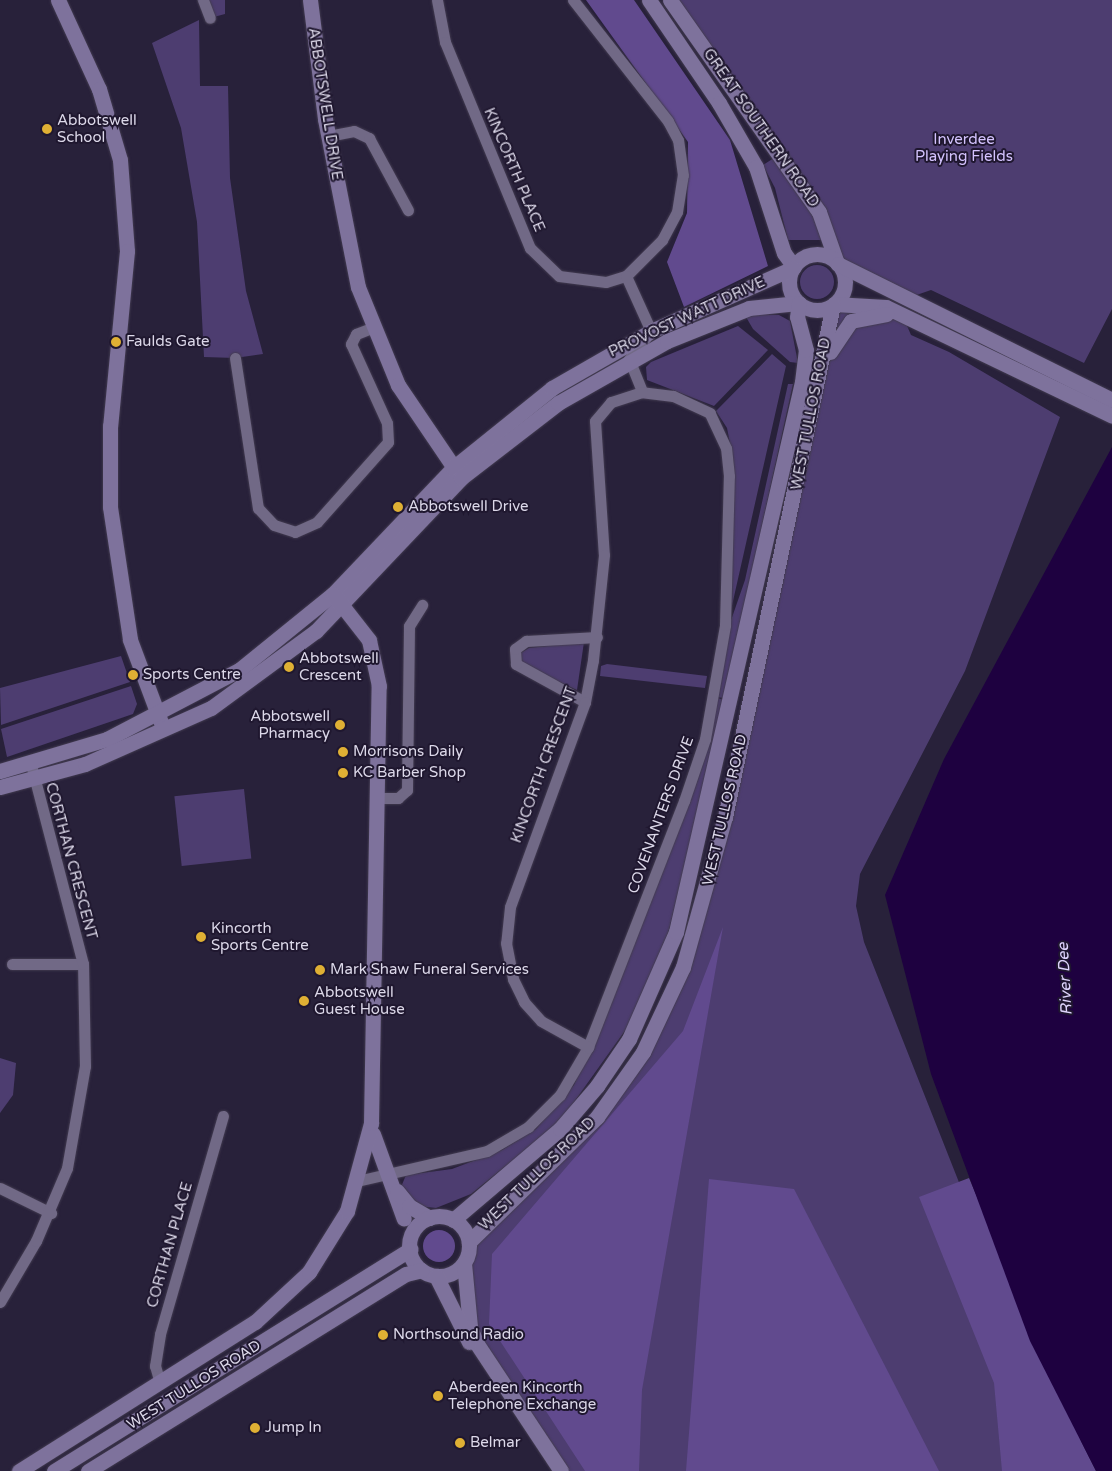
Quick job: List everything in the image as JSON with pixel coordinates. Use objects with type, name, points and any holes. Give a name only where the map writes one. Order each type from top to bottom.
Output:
[{"type":"street","points":[[58,0],[99,89],[120,160],[127,251],[108,458],[110,507],[130,640],[157,716],[165,730]]},
{"type":"street","points":[[203,0],[210,18]]},
{"type":"street","name":"ABBOTSWELL DRIVE","points":[[310,0],[328,136],[358,287],[372,328],[407,402],[457,473]]},
{"type":"street","name":"KINCORTH PLACE","points":[[437,0],[446,42],[538,260],[559,276],[579,282],[626,276]]},
{"type":"street","points":[[573,0],[655,102],[678,140],[682,174],[677,212],[662,240],[626,276],[650,331],[629,359],[642,392]]},
{"type":"street","name":"GREAT SOUTHERN ROAD","points":[[649,0],[719,103],[756,167],[769,196],[784,253],[794,268]]},
{"type":"street","name":"GREAT SOUTHERN ROAD","points":[[670,0],[819,212],[838,263]]},
{"type":"street","points":[[328,136],[354,131],[369,138],[408,210]]},
{"type":"street","points":[[1112,400],[909,312],[875,305],[834,305],[816,310],[799,303],[790,286],[794,268],[815,254],[838,263],[909,312],[1112,416]]},
{"type":"street","points":[[834,305],[845,285],[838,263]]},
{"type":"street","name":"PROVOST WATT DRIVE","points":[[0,771],[31,765],[106,739],[157,716],[239,670],[333,594],[457,473],[552,388],[650,331],[794,268]]},
{"type":"street","name":"PROVOST WATT DRIVE","points":[[0,787],[35,781],[127,748],[165,730],[252,682],[344,606],[457,473],[558,403],[629,359],[749,308],[799,303]]},
{"type":"street","name":"WEST TULLOS ROAD","points":[[453,1220],[560,1129],[598,1086],[629,1039],[655,987],[691,875],[802,382],[806,350],[797,317],[799,303]]},
{"type":"street","name":"WEST TULLOS ROAD","points":[[469,1242],[597,1117],[643,1052],[672,996],[710,881],[822,372],[834,305]]},
{"type":"street","points":[[822,372],[846,325],[869,314],[909,312]]},
{"type":"street","points":[[235,358],[258,508],[274,525],[295,532],[317,522],[388,442],[387,423],[351,344],[356,334],[372,328]]},
{"type":"street","name":"KINCORTH CRESCENT","points":[[588,1047],[540,1021],[524,1002],[513,979],[506,943],[510,907],[585,702],[597,636],[604,556],[595,421],[611,402],[642,392]]},
{"type":"street","name":"COVENANTERS DRIVE","points":[[357,1181],[464,1157],[509,1140],[560,1095],[588,1047],[704,739],[730,576],[729,476],[719,425],[693,402],[642,392]]},
{"type":"street","points":[[19,1471],[255,1322],[297,1284],[327,1248],[357,1181],[371,1123],[377,798],[377,668],[369,640],[333,594]]},
{"type":"street","points":[[377,798],[398,798],[407,790],[409,626],[422,605]]},
{"type":"street","points":[[585,702],[516,664],[515,649],[526,641],[597,636]]},
{"type":"street","name":"CORTHAN CRESCENT","points":[[0,1302],[51,1213],[82,1103],[87,1029],[83,964],[31,765]]},
{"type":"street","points":[[12,964],[83,964]]},
{"type":"street","name":"CORTHAN PLACE","points":[[160,1383],[155,1366],[160,1334],[223,1116]]},
{"type":"street","points":[[371,1123],[385,1174],[404,1219]]},
{"type":"street","points":[[385,1174],[409,1206],[430,1218],[453,1220],[469,1242],[464,1263],[470,1327],[487,1364]]},
{"type":"street","points":[[0,1188],[51,1213]]},
{"type":"street","points":[[430,1218],[414,1230],[410,1248],[422,1270],[436,1276],[452,1273],[464,1263]]},
{"type":"street","name":"WEST TULLOS ROAD","points":[[54,1471],[410,1248]]},
{"type":"street","name":"WEST TULLOS ROAD","points":[[88,1471],[406,1274],[422,1270]]},
{"type":"street","points":[[436,1276],[468,1340],[487,1364],[561,1471]]},
{"type":"green space","points":[[203,0],[225,0],[225,14],[210,18]]},
{"type":"green space","name":"Inverdee Playing Fields","points":[[670,0],[1112,0],[1112,309],[1084,363],[931,290],[905,299],[838,264],[828,229]]},
{"type":"green space","points":[[199,20],[200,86],[228,86],[230,178],[246,291],[263,354],[235,358],[204,357],[197,222],[181,128],[152,43]]},
{"type":"green space","points":[[774,158],[815,217],[823,240],[788,240],[775,188],[763,165]]},
{"type":"green space","points":[[817,265],[824,266],[829,270],[833,275],[833,289],[829,294],[824,298],[817,299],[810,298],[805,294],[801,289],[800,282],[801,275],[805,270],[810,266]]},
{"type":"green space","points":[[834,304],[902,314],[911,335],[949,352],[1060,417],[965,671],[860,874],[856,906],[864,942],[981,1238],[1055,1471],[561,1471],[477,1344],[469,1242],[611,1098],[683,967]]},
{"type":"green space","points":[[753,314],[779,315],[790,321],[798,363],[790,362],[753,329],[746,317]]},
{"type":"green space","points":[[738,326],[768,350],[714,406],[647,380],[646,367],[651,362]]},
{"type":"green space","points":[[772,354],[786,366],[731,610],[734,464],[727,428],[716,411]]},
{"type":"green space","points":[[788,384],[793,384],[724,698],[717,697],[729,626],[745,580]]},
{"type":"green space","points":[[584,642],[577,690],[523,665],[519,654],[529,648]]},
{"type":"green space","points":[[121,656],[130,682],[1,725],[0,688]]},
{"type":"green space","points":[[607,664],[707,676],[705,688],[600,676],[601,666]]},
{"type":"green space","points":[[131,686],[137,704],[133,714],[7,757],[1,729]]},
{"type":"green space","points":[[717,698],[724,700],[669,930],[629,1025],[559,1123],[471,1194],[436,1208],[418,1206],[401,1187],[406,1175],[452,1169],[502,1150],[536,1129],[574,1085],[649,907]]},
{"type":"green space","points":[[244,789],[251,859],[182,866],[174,796]]},
{"type":"green space","points":[[0,1058],[16,1063],[13,1095],[0,1113]]},
{"type":"shaded area","points":[[586,0],[634,0],[730,140],[768,266],[684,307],[667,262],[687,213],[688,142]]},
{"type":"shaded area","points":[[723,927],[642,1390],[639,1471],[585,1471],[489,1324],[492,1254],[683,1031]]},
{"type":"shaded area","points":[[969,1178],[1082,1443],[1096,1471],[1002,1471],[994,1383],[919,1197]]},
{"type":"shaded area","points":[[709,1179],[794,1189],[939,1471],[686,1471]]},
{"type":"shaded area","points":[[439,1230],[450,1235],[455,1246],[450,1257],[439,1262],[428,1257],[423,1246],[428,1235]]},
{"type":"water","name":"River Dee","points":[[1112,447],[1112,1471],[1096,1471],[1030,1341],[931,1074],[885,895],[944,759]]},
{"type":"place","name":"Abbotswell School","points":[[47,129]]},
{"type":"place","name":"Faulds Gate","points":[[116,342]]},
{"type":"place","name":"Abbotswell Drive","points":[[398,507]]},
{"type":"place","name":"Abbotswell Crescent","points":[[289,667]]},
{"type":"place","name":"Sports Centre","points":[[133,675]]},
{"type":"place","name":"Abbotswell Pharmacy","points":[[340,725]]},
{"type":"place","name":"Morrisons Daily","points":[[343,752]]},
{"type":"place","name":"KC Barber Shop","points":[[343,773]]},
{"type":"place","name":"Kincorth Sports Centre","points":[[201,937]]},
{"type":"place","name":"Mark Shaw Funeral Services","points":[[320,970]]},
{"type":"place","name":"Abbotswell Guest House","points":[[304,1001]]},
{"type":"place","name":"Northsound Radio","points":[[383,1335]]},
{"type":"place","name":"Aberdeen Kincorth Telephone Exchange","points":[[438,1396]]},
{"type":"place","name":"Jump In","points":[[255,1428]]},
{"type":"place","name":"Belmar","points":[[460,1443]]}]
